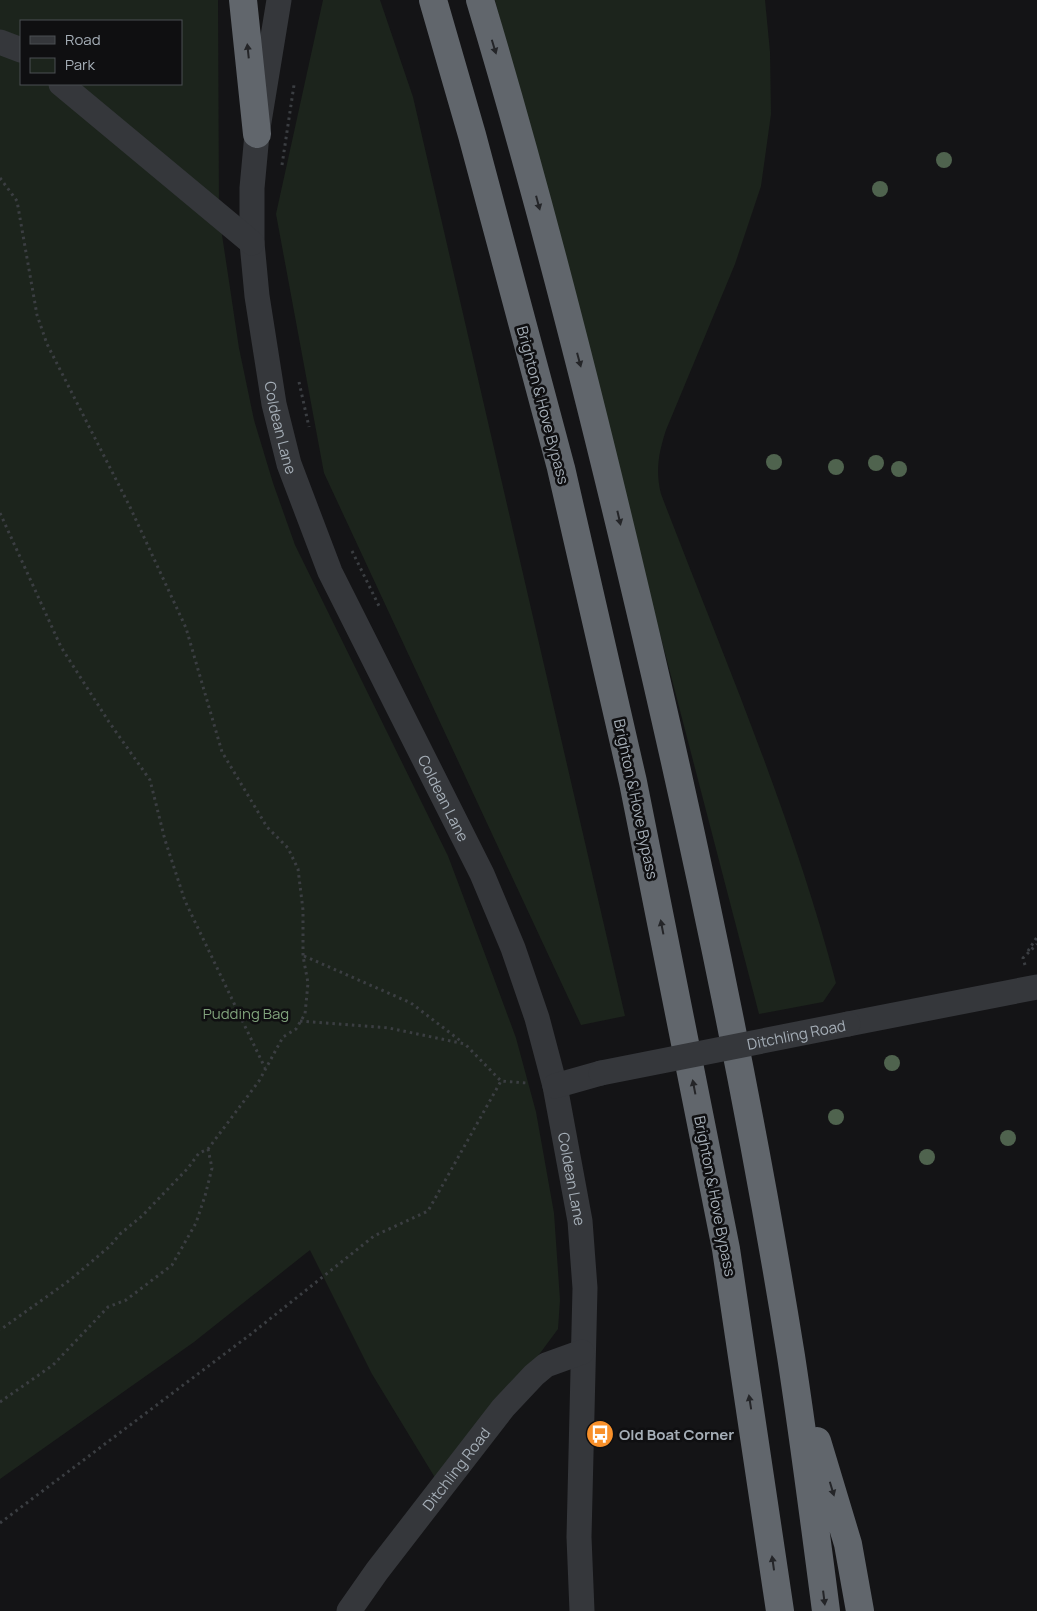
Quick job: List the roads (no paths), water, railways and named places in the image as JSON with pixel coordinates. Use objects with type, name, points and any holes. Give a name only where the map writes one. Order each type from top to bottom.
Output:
[{"type":"highway","points":[[243,0],[257,134]]},
{"type":"highway","name":"Brighton & Hove Bypass","points":[[433,0],[472,134],[561,468],[633,782],[726,1249],[780,1611]]},
{"type":"highway","points":[[480,0],[515,118],[604,458],[659,690],[718,960],[791,1359],[826,1611]]},
{"type":"highway","points":[[791,1359],[848,1544],[860,1611]]},
{"type":"street","name":"Coldean Lane","points":[[279,0],[257,134],[252,188],[252,243],[264,349],[289,464],[330,572],[482,874],[513,948],[537,1018],[556,1086],[580,1221],[585,1288],[579,1537],[582,1611]]},
{"type":"street","points":[[0,42],[20,50]]},
{"type":"street","points":[[63,85],[252,243]]},
{"type":"street","name":"Ditchling Road","points":[[556,1086],[601,1073],[1037,987]]},
{"type":"street","name":"Ditchling Road","points":[[349,1611],[377,1571],[503,1408],[546,1365],[582,1352]]},
{"type":"place","name":"Old Boat Corner","points":[[600,1434]]},
{"type":"park label","name":"Pudding Bag","points":[[246,1013]]}]
